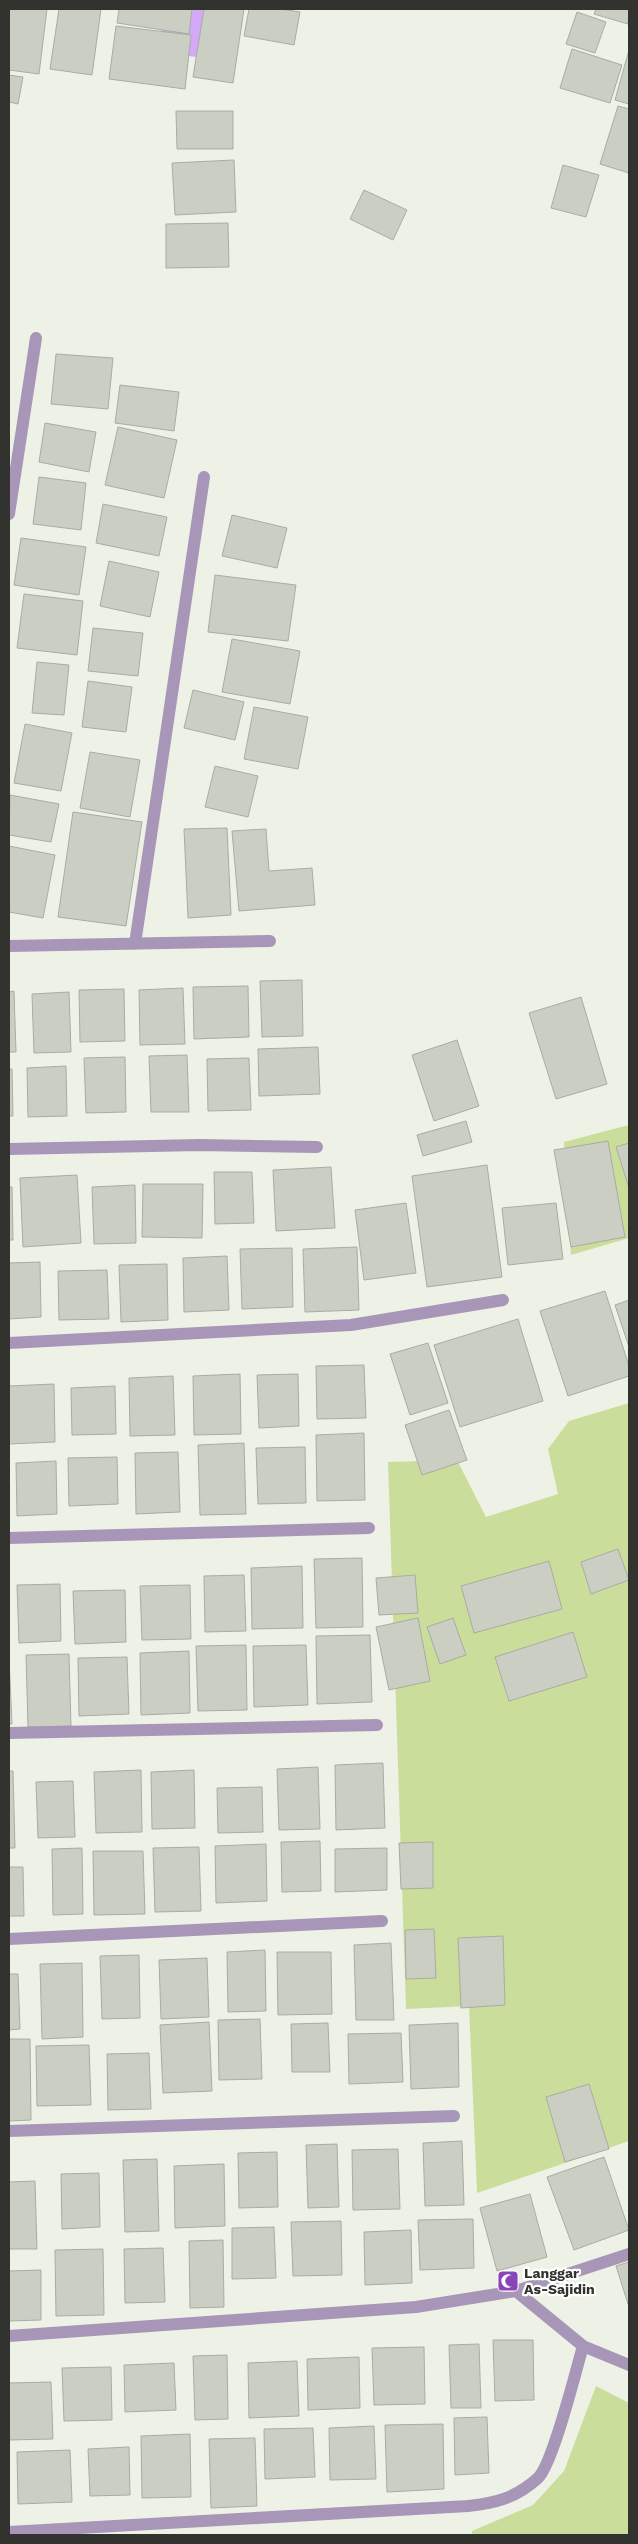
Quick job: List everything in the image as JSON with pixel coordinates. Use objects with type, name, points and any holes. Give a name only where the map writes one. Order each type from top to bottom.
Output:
[{"type":"street","points":[[9,514],[36,338]]},
{"type":"street","points":[[135,944],[204,477]]},
{"type":"street","points":[[9,946],[270,941]]},
{"type":"street","points":[[9,1149],[200,1145],[317,1147]]},
{"type":"street","points":[[9,1343],[351,1325],[503,1300]]},
{"type":"street","points":[[9,1538],[370,1528]]},
{"type":"street","points":[[9,1733],[377,1725]]},
{"type":"street","points":[[9,1939],[382,1921]]},
{"type":"street","points":[[9,2131],[454,2116]]},
{"type":"street","points":[[9,2336],[416,2307],[516,2290],[629,2254]]},
{"type":"street","points":[[516,2290],[583,2346],[629,2365]]},
{"type":"street","points":[[9,2532],[468,2506],[498,2502],[540,2477],[560,2423],[583,2346]]},
{"type":"green space","points":[[629,1125],[629,1238],[571,1255],[564,1142]]},
{"type":"green space","points":[[629,1403],[629,2141],[477,2193],[469,2006],[406,2009],[388,1462],[457,1460],[486,1517],[558,1494],[548,1449],[569,1421]]},
{"type":"green space","points":[[596,2386],[629,2403],[629,2535],[472,2535],[472,2531],[533,2505],[564,2471]]},
{"type":"building","points":[[9,9],[47,9],[39,74],[9,70]]},
{"type":"building","points":[[59,9],[101,9],[92,75],[50,69]]},
{"type":"building","points":[[119,9],[192,9],[189,34],[117,23]]},
{"type":"building","points":[[204,9],[244,9],[233,83],[193,77]]},
{"type":"building","points":[[249,9],[281,9],[300,12],[294,45],[244,36]]},
{"type":"building","points":[[596,9],[629,9],[628,24],[594,14]]},
{"type":"building","points":[[577,12],[606,22],[595,53],[566,44]]},
{"type":"building","points":[[116,26],[191,35],[185,89],[109,79]]},
{"type":"building","points":[[572,49],[622,65],[610,103],[560,88]]},
{"type":"building","points":[[629,50],[629,104],[615,100]]},
{"type":"building","points":[[9,75],[23,77],[18,104],[9,102]]},
{"type":"building","points":[[618,106],[629,109],[629,173],[600,164]]},
{"type":"building","points":[[176,111],[233,111],[233,149],[177,149]]},
{"type":"building","points":[[234,160],[236,212],[175,215],[172,163]]},
{"type":"building","points":[[563,165],[599,175],[586,217],[551,208]]},
{"type":"building","points":[[364,190],[407,210],[393,240],[350,219]]},
{"type":"building","points":[[228,223],[229,267],[166,268],[166,224]]},
{"type":"building","points":[[56,354],[113,358],[108,409],[51,404]]},
{"type":"building","points":[[120,385],[179,392],[174,431],[115,423]]},
{"type":"building","points":[[45,423],[96,432],[89,472],[39,462]]},
{"type":"building","points":[[118,427],[177,440],[164,498],[105,485]]},
{"type":"building","points":[[39,477],[86,483],[81,530],[33,524]]},
{"type":"building","points":[[103,504],[167,517],[159,556],[96,543]]},
{"type":"building","points":[[232,515],[287,528],[277,568],[222,556]]},
{"type":"building","points":[[21,538],[86,547],[79,595],[14,585]]},
{"type":"building","points":[[109,561],[159,572],[150,617],[100,606]]},
{"type":"building","points":[[215,575],[296,585],[288,641],[208,632]]},
{"type":"building","points":[[24,594],[83,601],[77,655],[17,648]]},
{"type":"building","points":[[93,628],[143,633],[138,676],[88,671]]},
{"type":"building","points":[[232,639],[300,651],[290,704],[222,692]]},
{"type":"building","points":[[37,662],[69,665],[64,715],[32,713]]},
{"type":"building","points":[[88,681],[132,687],[126,732],[82,727]]},
{"type":"building","points":[[193,690],[244,702],[235,740],[184,728]]},
{"type":"building","points":[[254,707],[308,717],[298,769],[244,759]]},
{"type":"building","points":[[25,724],[72,733],[61,791],[14,783]]},
{"type":"building","points":[[90,752],[140,760],[130,817],[80,808]]},
{"type":"building","points":[[215,766],[258,776],[248,817],[205,807]]},
{"type":"building","points":[[10,795],[59,804],[51,842],[9,835]]},
{"type":"building","points":[[73,812],[142,822],[126,926],[58,917]]},
{"type":"building","points":[[227,828],[231,915],[188,918],[184,829]]},
{"type":"building","points":[[266,829],[269,871],[312,868],[315,905],[239,911],[232,831]]},
{"type":"building","points":[[9,846],[55,855],[43,918],[9,912]]},
{"type":"building","points":[[302,980],[303,1036],[262,1037],[260,981]]},
{"type":"building","points":[[248,986],[249,1037],[194,1039],[193,987]]},
{"type":"building","points":[[183,988],[185,1044],[140,1045],[139,990]]},
{"type":"building","points":[[124,989],[125,1041],[80,1042],[79,990]]},
{"type":"building","points":[[14,991],[16,1052],[9,1052],[9,992]]},
{"type":"building","points":[[69,992],[71,1052],[34,1053],[32,994]]},
{"type":"building","points":[[581,997],[607,1084],[556,1099],[529,1013]]},
{"type":"building","points":[[457,1040],[479,1106],[434,1121],[412,1055]]},
{"type":"building","points":[[318,1047],[320,1094],[259,1096],[258,1049]]},
{"type":"building","points":[[187,1055],[189,1112],[151,1112],[149,1056]]},
{"type":"building","points":[[125,1057],[126,1112],[86,1113],[84,1058]]},
{"type":"building","points":[[249,1058],[251,1110],[208,1111],[207,1059]]},
{"type":"building","points":[[66,1066],[67,1116],[28,1117],[27,1068]]},
{"type":"building","points":[[9,1069],[12,1069],[13,1116],[9,1116]]},
{"type":"building","points":[[466,1121],[472,1142],[423,1156],[417,1135]]},
{"type":"building","points":[[608,1141],[625,1237],[571,1247],[554,1150]]},
{"type":"building","points":[[629,1143],[629,1188],[616,1147]]},
{"type":"building","points":[[487,1165],[502,1277],[427,1287],[412,1176]]},
{"type":"building","points":[[331,1167],[335,1228],[276,1231],[273,1170]]},
{"type":"building","points":[[214,1172],[252,1172],[254,1223],[215,1224]]},
{"type":"building","points":[[77,1175],[81,1243],[23,1247],[20,1178]]},
{"type":"building","points":[[143,1184],[203,1184],[202,1238],[142,1237]]},
{"type":"building","points":[[135,1185],[136,1243],[94,1244],[92,1187]]},
{"type":"building","points":[[9,1187],[12,1187],[13,1240],[9,1240]]},
{"type":"building","points":[[406,1203],[416,1273],[364,1280],[355,1210]]},
{"type":"building","points":[[556,1203],[563,1259],[508,1265],[502,1208]]},
{"type":"building","points":[[357,1247],[359,1310],[305,1312],[303,1249]]},
{"type":"building","points":[[292,1248],[293,1307],[242,1309],[240,1249]]},
{"type":"building","points":[[227,1256],[229,1310],[184,1312],[183,1258]]},
{"type":"building","points":[[40,1262],[41,1317],[9,1319],[9,1263]]},
{"type":"building","points":[[167,1264],[168,1320],[121,1322],[119,1265]]},
{"type":"building","points":[[107,1270],[109,1319],[59,1320],[58,1271]]},
{"type":"building","points":[[605,1291],[629,1366],[629,1376],[568,1396],[540,1311]]},
{"type":"building","points":[[629,1300],[629,1347],[615,1305]]},
{"type":"building","points":[[518,1319],[543,1401],[460,1427],[434,1345]]},
{"type":"building","points":[[428,1343],[448,1403],[410,1415],[390,1354]]},
{"type":"building","points":[[364,1365],[366,1418],[317,1419],[316,1366]]},
{"type":"building","points":[[240,1374],[241,1434],[194,1435],[193,1376]]},
{"type":"building","points":[[298,1374],[299,1426],[259,1428],[257,1375]]},
{"type":"building","points":[[173,1376],[175,1435],[130,1436],[129,1378]]},
{"type":"building","points":[[54,1384],[55,1442],[9,1444],[9,1386]]},
{"type":"building","points":[[115,1386],[116,1434],[72,1435],[71,1388]]},
{"type":"building","points":[[449,1410],[467,1460],[422,1475],[405,1425]]},
{"type":"building","points":[[364,1433],[365,1500],[317,1501],[316,1435]]},
{"type":"building","points":[[244,1443],[246,1514],[200,1515],[198,1445]]},
{"type":"building","points":[[305,1447],[306,1503],[258,1504],[256,1448]]},
{"type":"building","points":[[178,1452],[180,1512],[136,1514],[135,1453]]},
{"type":"building","points":[[117,1457],[118,1504],[69,1506],[68,1458]]},
{"type":"building","points":[[56,1461],[57,1514],[17,1516],[16,1463]]},
{"type":"building","points":[[618,1549],[629,1580],[591,1594],[581,1562]]},
{"type":"building","points":[[362,1558],[363,1627],[316,1628],[314,1559]]},
{"type":"building","points":[[549,1561],[562,1609],[474,1633],[461,1586]]},
{"type":"building","points":[[302,1566],[303,1628],[252,1629],[251,1568]]},
{"type":"building","points":[[244,1575],[246,1631],[205,1632],[204,1576]]},
{"type":"building","points":[[415,1575],[418,1613],[379,1615],[376,1578]]},
{"type":"building","points":[[60,1584],[61,1641],[19,1643],[17,1585]]},
{"type":"building","points":[[190,1585],[191,1639],[142,1640],[140,1586]]},
{"type":"building","points":[[125,1590],[126,1642],[75,1644],[73,1591]]},
{"type":"building","points":[[418,1618],[430,1681],[389,1690],[376,1627]]},
{"type":"building","points":[[453,1618],[466,1655],[440,1664],[427,1627]]},
{"type":"building","points":[[573,1632],[587,1677],[509,1701],[495,1657]]},
{"type":"building","points":[[370,1635],[372,1702],[317,1704],[316,1636]]},
{"type":"building","points":[[246,1645],[247,1710],[198,1711],[196,1646]]},
{"type":"building","points":[[306,1645],[308,1705],[254,1707],[253,1646]]},
{"type":"building","points":[[189,1651],[190,1713],[141,1715],[140,1653]]},
{"type":"building","points":[[69,1654],[71,1726],[28,1727],[26,1655]]},
{"type":"building","points":[[127,1657],[129,1714],[79,1716],[78,1658]]},
{"type":"building","points":[[9,1658],[12,1724],[9,1724]]},
{"type":"building","points":[[383,1763],[385,1828],[336,1830],[335,1765]]},
{"type":"building","points":[[318,1767],[320,1829],[279,1830],[277,1769]]},
{"type":"building","points":[[141,1770],[142,1832],[96,1833],[94,1772]]},
{"type":"building","points":[[194,1770],[195,1828],[152,1829],[151,1772]]},
{"type":"building","points":[[9,1771],[13,1771],[15,1848],[9,1848]]},
{"type":"building","points":[[73,1781],[75,1837],[38,1838],[36,1782]]},
{"type":"building","points":[[262,1787],[263,1832],[218,1833],[217,1788]]},
{"type":"building","points":[[320,1841],[321,1891],[282,1892],[281,1842]]},
{"type":"building","points":[[433,1842],[433,1888],[401,1889],[399,1843]]},
{"type":"building","points":[[266,1844],[267,1901],[216,1903],[215,1846]]},
{"type":"building","points":[[199,1847],[201,1911],[155,1912],[153,1848]]},
{"type":"building","points":[[82,1848],[83,1914],[53,1915],[52,1849]]},
{"type":"building","points":[[387,1848],[387,1890],[335,1892],[335,1849]]},
{"type":"building","points":[[93,1851],[143,1851],[145,1914],[94,1915]]},
{"type":"building","points":[[9,1867],[23,1867],[24,1916],[9,1916]]},
{"type":"building","points":[[434,1929],[436,1978],[406,1979],[405,1930]]},
{"type":"building","points":[[503,1936],[505,2005],[461,2008],[458,1938]]},
{"type":"building","points":[[391,1943],[394,2020],[356,2020],[354,1945]]},
{"type":"building","points":[[265,1950],[266,2011],[228,2012],[227,1952]]},
{"type":"building","points":[[277,1952],[331,1952],[332,2014],[278,2015]]},
{"type":"building","points":[[139,1955],[140,2018],[102,2019],[100,1956]]},
{"type":"building","points":[[207,1958],[209,2017],[161,2019],[159,1960]]},
{"type":"building","points":[[82,1963],[83,2037],[42,2039],[40,1964]]},
{"type":"building","points":[[9,1974],[18,1974],[20,2029],[9,2030]]},
{"type":"building","points":[[260,2019],[262,2079],[219,2080],[218,2020]]},
{"type":"building","points":[[209,2022],[212,2091],[163,2093],[160,2025]]},
{"type":"building","points":[[328,2023],[330,2072],[292,2072],[291,2024]]},
{"type":"building","points":[[458,2023],[459,2087],[411,2089],[409,2025]]},
{"type":"building","points":[[401,2033],[403,2082],[349,2084],[348,2034]]},
{"type":"building","points":[[9,2039],[30,2039],[31,2120],[9,2121]]},
{"type":"building","points":[[89,2045],[91,2105],[37,2106],[36,2046]]},
{"type":"building","points":[[149,2053],[151,2109],[108,2110],[107,2054]]},
{"type":"building","points":[[589,2084],[609,2149],[565,2162],[546,2097]]},
{"type":"building","points":[[462,2141],[464,2205],[425,2206],[423,2143]]},
{"type":"building","points":[[337,2144],[339,2207],[308,2208],[306,2145]]},
{"type":"building","points":[[398,2149],[400,2209],[353,2210],[352,2150]]},
{"type":"building","points":[[277,2152],[278,2207],[239,2208],[238,2153]]},
{"type":"building","points":[[604,2157],[629,2230],[574,2250],[547,2177]]},
{"type":"building","points":[[157,2159],[159,2231],[125,2232],[123,2160]]},
{"type":"building","points":[[224,2164],[225,2226],[175,2228],[174,2166]]},
{"type":"building","points":[[99,2173],[100,2227],[62,2229],[61,2174]]},
{"type":"building","points":[[35,2181],[37,2249],[9,2249],[9,2182]]},
{"type":"building","points":[[530,2194],[547,2257],[497,2271],[480,2208]]},
{"type":"building","points":[[473,2219],[474,2268],[420,2270],[418,2220]]},
{"type":"building","points":[[341,2221],[342,2275],[293,2276],[291,2222]]},
{"type":"building","points":[[274,2227],[276,2278],[232,2279],[232,2228]]},
{"type":"building","points":[[411,2230],[412,2283],[365,2285],[364,2232]]},
{"type":"building","points":[[223,2240],[224,2307],[190,2308],[189,2241]]},
{"type":"building","points":[[163,2248],[165,2302],[125,2303],[124,2249]]},
{"type":"building","points":[[103,2249],[104,2315],[56,2316],[55,2250]]},
{"type":"building","points":[[629,2262],[629,2307],[616,2266]]},
{"type":"building","points":[[41,2270],[41,2320],[9,2321],[9,2271]]},
{"type":"building","points":[[493,2340],[533,2340],[534,2400],[495,2401]]},
{"type":"building","points":[[479,2344],[481,2408],[451,2408],[449,2345]]},
{"type":"building","points":[[424,2347],[425,2404],[374,2405],[372,2348]]},
{"type":"building","points":[[227,2355],[228,2419],[195,2420],[193,2356]]},
{"type":"building","points":[[359,2357],[360,2408],[308,2410],[307,2359]]},
{"type":"building","points":[[297,2361],[299,2416],[249,2418],[248,2363]]},
{"type":"building","points":[[174,2363],[176,2410],[125,2412],[124,2365]]},
{"type":"building","points":[[111,2367],[112,2420],[64,2421],[62,2368]]},
{"type":"building","points":[[51,2382],[53,2439],[9,2440],[9,2383]]},
{"type":"building","points":[[487,2417],[489,2473],[455,2475],[454,2418]]},
{"type":"building","points":[[443,2424],[444,2489],[387,2492],[385,2425]]},
{"type":"building","points":[[374,2426],[376,2479],[330,2480],[329,2428]]},
{"type":"building","points":[[313,2428],[315,2477],[265,2479],[264,2429]]},
{"type":"building","points":[[190,2434],[191,2497],[142,2498],[141,2436]]},
{"type":"building","points":[[255,2438],[257,2506],[211,2508],[209,2439]]},
{"type":"building","points":[[129,2447],[130,2495],[90,2496],[88,2449]]},
{"type":"building","points":[[70,2450],[72,2502],[18,2504],[17,2452]]},
{"type":"waterway","points":[[196,9],[197,20]]},
{"type":"place","name":"Langgar As-Sajidin","points":[[508,2281]]}]
